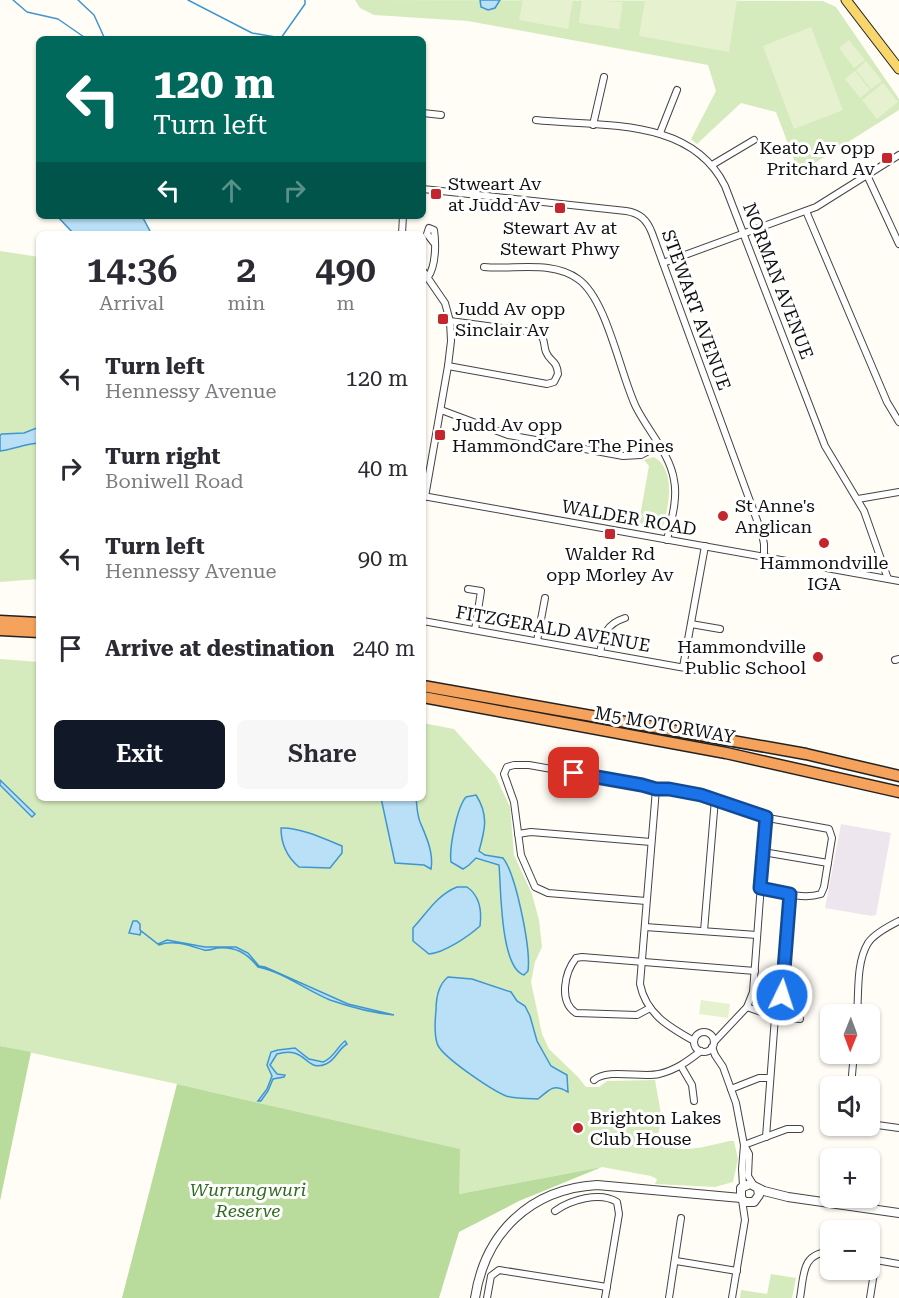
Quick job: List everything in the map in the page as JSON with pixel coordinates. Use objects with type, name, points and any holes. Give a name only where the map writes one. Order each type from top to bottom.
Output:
[{"type":"highway","points":[[0,621],[36,623]]},
{"type":"highway","points":[[0,630],[36,632]]},
{"type":"highway","name":"M5 MOTORWAY","points":[[426,687],[806,754],[899,776]]},
{"type":"highway","name":"M5 MOTORWAY","points":[[426,698],[726,753],[899,792]]},
{"type":"main road","points":[[846,0],[899,69]]},
{"type":"street","points":[[593,125],[604,77]]},
{"type":"street","points":[[660,133],[677,90]]},
{"type":"street","points":[[426,113],[441,115]]},
{"type":"street","name":"NORMAN AVENUE","points":[[536,120],[660,133],[685,143],[712,165],[725,186],[825,446],[864,511],[888,579]]},
{"type":"street","points":[[712,165],[754,140]]},
{"type":"street","points":[[663,263],[820,205],[899,155]]},
{"type":"street","points":[[867,175],[899,244]]},
{"type":"street","name":"STEWART AVENUE","points":[[426,189],[634,212],[644,219],[649,225],[762,534],[764,557]]},
{"type":"street","points":[[806,211],[882,392],[899,422]]},
{"type":"street","points":[[428,277],[432,271],[434,243]]},
{"type":"street","points":[[484,267],[550,268],[566,272],[580,280],[597,301],[635,404],[670,468],[675,483],[667,540]]},
{"type":"street","points":[[580,280],[586,272]]},
{"type":"street","points":[[426,275],[442,296],[450,321],[451,346],[426,486]]},
{"type":"street","points":[[448,366],[547,384],[554,382],[558,374],[556,363],[547,353],[545,340],[539,333],[450,321]]},
{"type":"street","points":[[441,410],[508,435],[628,457],[641,455],[658,446]]},
{"type":"street","points":[[858,499],[899,492]]},
{"type":"street","name":"WALDER ROAD","points":[[426,496],[899,581]]},
{"type":"street","points":[[683,668],[705,546]]},
{"type":"street","points":[[468,589],[481,591],[475,630]]},
{"type":"street","points":[[537,641],[545,598]]},
{"type":"street","points":[[600,652],[607,628],[625,618]]},
{"type":"street","name":"FITZGERALD AVENUE","points":[[426,622],[713,672]]},
{"type":"street","points":[[691,624],[720,629]]},
{"type":"street","points":[[646,901],[542,892],[535,887],[521,855],[514,802],[504,774],[507,767],[529,765],[656,789],[701,795],[766,817],[829,829],[832,838],[821,894],[813,896],[790,894],[760,888]]},
{"type":"street","points":[[656,789],[640,984],[650,1008],[661,1021],[694,1042],[704,1052],[715,1055]]},
{"type":"street","points":[[704,931],[715,799]]},
{"type":"street","points":[[594,1080],[603,1075],[659,1074],[683,1064],[713,1044],[747,1006],[753,992],[766,817]]},
{"type":"street","points":[[518,834],[531,832],[651,842]]},
{"type":"street","points":[[763,852],[828,863]]},
{"type":"street","points":[[766,1137],[770,1078],[790,894]]},
{"type":"street","points":[[858,1004],[861,966],[868,943],[886,928],[899,921]]},
{"type":"street","points":[[645,927],[757,936]]},
{"type":"street","points":[[650,1008],[637,1015],[579,1014],[570,1008],[566,974],[576,958],[582,957],[755,971]]},
{"type":"street","points":[[747,1006],[778,1017],[800,1019]]},
{"type":"street","points":[[680,1033],[708,1033],[729,1028]]},
{"type":"street","points":[[708,1033],[715,1055],[723,1066],[731,1089],[740,1119],[744,1145],[742,1199],[745,1220],[732,1298]]},
{"type":"street","points":[[694,1101],[692,1085],[683,1064],[698,1034]]},
{"type":"street","points":[[731,1089],[759,1078],[770,1078]]},
{"type":"street","points":[[880,1125],[899,1128]]},
{"type":"street","points":[[744,1145],[787,1130],[800,1129]]},
{"type":"street","points":[[744,1145],[750,1158],[748,1176],[759,1195],[745,1220]]},
{"type":"street","points":[[475,1298],[478,1279],[488,1253],[503,1230],[523,1211],[546,1197],[567,1189],[597,1185],[675,1190],[692,1194],[721,1195],[742,1199],[748,1203],[788,1197]]},
{"type":"street","points":[[721,1195],[742,1187],[755,1186],[788,1197],[899,1214]]},
{"type":"street","points":[[555,1211],[579,1200],[606,1198],[617,1202],[620,1214],[605,1298]]},
{"type":"street","points":[[669,1298],[681,1218]]},
{"type":"street","points":[[809,1248],[813,1256]]},
{"type":"street","points":[[800,1298],[807,1264],[813,1256],[820,1254]]},
{"type":"street","points":[[880,1260],[899,1264]]},
{"type":"street","points":[[676,1261],[737,1271]]},
{"type":"street","points":[[486,1298],[491,1276],[499,1270],[607,1287]]},
{"type":"street","points":[[870,1298],[871,1280]]},
{"type":"shaded area","points":[[841,824],[891,833],[876,915],[825,908]]},
{"type":"green space","points":[[355,0],[823,1],[836,7],[899,99],[899,110],[799,173],[776,112],[741,103],[697,144],[691,139],[716,91],[708,65],[468,21],[374,15],[360,8]]},
{"type":"green space","points":[[523,0],[573,0],[568,29],[519,20]]},
{"type":"green space","points":[[582,0],[623,2],[619,29],[579,23]]},
{"type":"green space","points":[[645,0],[737,0],[729,52],[639,36]]},
{"type":"green space","points":[[811,27],[843,110],[794,129],[763,46]]},
{"type":"green space","points":[[849,40],[865,60],[854,68],[839,48]]},
{"type":"green space","points":[[866,61],[882,81],[871,89],[856,70]]},
{"type":"green space","points":[[855,71],[870,90],[860,98],[845,79]]},
{"type":"green space","points":[[883,83],[898,102],[877,119],[862,100]]},
{"type":"green space","points":[[0,251],[36,257],[36,579],[0,582]]},
{"type":"green space","points":[[654,457],[666,470],[669,488],[663,526],[655,530],[638,527],[649,466],[644,460]]},
{"type":"green space","points":[[0,659],[36,662],[36,801],[426,801],[426,724],[454,729],[495,775],[510,807],[514,855],[532,894],[539,920],[542,947],[535,962],[531,982],[542,1034],[549,1049],[586,1087],[599,1087],[607,1081],[655,1080],[662,1119],[656,1142],[683,1149],[734,1141],[738,1159],[733,1182],[715,1187],[655,1184],[657,1179],[651,1176],[602,1167],[459,1194],[459,1149],[0,1046]]},
{"type":"green space","points":[[701,1000],[730,1004],[728,1018],[699,1014]]},
{"type":"green space","points":[[0,1046],[31,1052],[0,1201]]},
{"type":"green space","name":"Wurrungwuri Reserve","points":[[177,1084],[460,1149],[459,1194],[602,1167],[519,1201],[459,1232],[439,1298],[122,1298]]},
{"type":"green space","points":[[771,1274],[796,1278],[792,1298],[740,1298],[741,1290],[767,1294]]},
{"type":"water","points":[[480,0],[500,0],[495,8],[488,10],[481,7]]},
{"type":"water","points":[[60,219],[144,219],[150,231],[71,231]]},
{"type":"water","points":[[36,428],[36,443],[0,451],[0,435],[24,433]]},
{"type":"water","points":[[0,780],[35,814],[32,817],[0,785]]},
{"type":"water","points":[[476,795],[483,809],[485,823],[479,851],[485,855],[503,858],[513,879],[522,912],[528,960],[528,971],[524,975],[516,969],[506,943],[499,865],[476,858],[463,869],[451,862],[452,838],[460,809],[466,797]]},
{"type":"water","points":[[382,801],[416,801],[419,819],[430,851],[431,869],[424,865],[395,863]]},
{"type":"water","points":[[281,828],[304,831],[328,840],[342,846],[342,853],[330,868],[299,867],[291,859],[286,849]]},
{"type":"water","points":[[457,887],[467,887],[475,895],[481,915],[480,926],[449,947],[429,954],[413,941],[413,928],[438,900]]},
{"type":"water","points":[[133,921],[137,921],[140,924],[140,930],[158,944],[167,940],[205,947],[236,947],[248,953],[259,966],[265,967],[348,1004],[394,1015],[330,1000],[276,973],[258,967],[245,954],[235,949],[206,950],[176,943],[159,945],[141,931],[140,935],[129,933]]},
{"type":"water","points":[[448,977],[472,979],[511,992],[517,1001],[525,1006],[537,1041],[551,1066],[567,1075],[568,1092],[555,1088],[538,1099],[506,1096],[479,1080],[447,1056],[437,1043],[435,1026],[438,992]]},
{"type":"water","points":[[345,1041],[347,1044],[332,1060],[319,1066],[294,1053],[277,1054],[270,1065],[277,1074],[285,1075],[273,1079],[268,1091],[261,1101],[258,1101],[267,1089],[272,1076],[267,1065],[271,1052],[295,1048],[309,1059],[323,1062],[330,1058]]},
{"type":"waterway","points":[[13,0],[27,12],[58,19],[83,36]]},
{"type":"waterway","points":[[78,0],[94,15],[104,36]]},
{"type":"waterway","points":[[188,0],[252,33],[269,36]]},
{"type":"waterway","points":[[282,36],[305,4],[305,0]]},
{"type":"place","name":"Keato Av opp Pritchard Av","points":[[887,158]]},
{"type":"place","name":"Stweart Av at Judd Av","points":[[436,194]]},
{"type":"place","name":"Stewart Av at Stewart Phwy","points":[[560,208]]},
{"type":"place","name":"Judd Av opp Sinclair Av","points":[[443,319]]},
{"type":"place","name":"Judd Av opp HammondCare The Pines","points":[[440,435]]},
{"type":"place","name":"St Anne's Anglican","points":[[723,516]]},
{"type":"place","name":"Walder Rd opp Morley Av","points":[[610,534]]},
{"type":"place","name":"Hammondville IGA","points":[[824,543]]},
{"type":"place","name":"Hammondville Public School","points":[[818,657]]},
{"type":"place","name":"Brighton Lakes Club House","points":[[578,1128]]},
{"type":"route","points":[[574,773],[701,795],[766,817],[760,888],[790,894],[782,995]]}]
